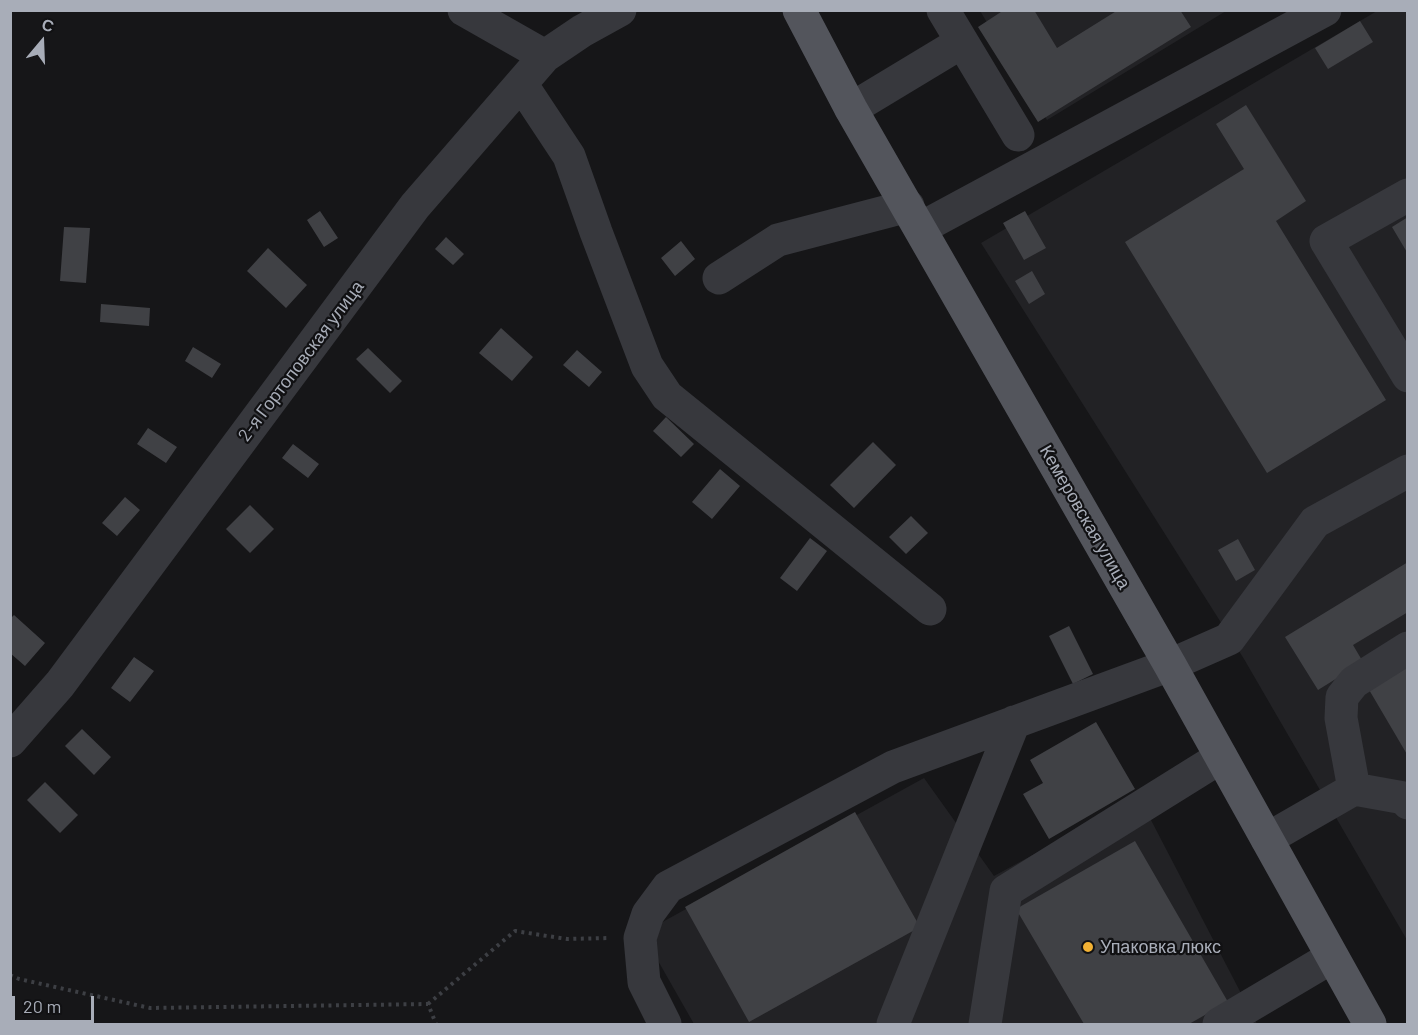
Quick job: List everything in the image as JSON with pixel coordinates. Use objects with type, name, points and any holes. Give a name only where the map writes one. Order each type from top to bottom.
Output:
[{"type":"main road","name":"Кемеровская улица","points":[[799,10],[851,109],[1170,665],[1370,1024]]},
{"type":"street","points":[[464,10],[545,56]]},
{"type":"street","name":"2-я Гортоповская улица","points":[[10,741],[60,684],[415,206],[545,56],[582,31],[620,10]]},
{"type":"street","points":[[943,10],[1018,135]]},
{"type":"street","points":[[719,278],[778,240],[914,217],[1325,10]]},
{"type":"street","points":[[851,109],[962,42]]},
{"type":"street","points":[[522,85],[569,156],[647,366],[667,396],[930,609]]},
{"type":"street","points":[[1407,195],[1326,241],[1407,376]]},
{"type":"street","points":[[665,1024],[644,982],[640,938],[648,914],[668,887],[893,767],[1170,665],[1229,639],[1315,522],[1407,471]]},
{"type":"street","points":[[1354,789],[1341,718],[1342,698],[1354,682],[1407,648]]},
{"type":"street","points":[[893,1024],[1014,722]]},
{"type":"street","points":[[985,1024],[1006,891],[1221,758]]},
{"type":"street","points":[[1267,839],[1354,789],[1404,798],[1407,803]]},
{"type":"street","points":[[1219,1024],[1332,957]]},
{"type":"path","points":[[10,975],[19,979],[150,1008],[428,1004],[514,931],[567,939],[640,938]]},
{"type":"path","points":[[428,1004],[436,1024]]},
{"type":"shaded area","points":[[980,11],[1226,11],[1047,120]]},
{"type":"shaded area","points":[[1377,11],[1407,11],[1407,940],[1244,659],[981,243]]},
{"type":"shaded area","points":[[924,778],[994,876],[1139,797],[1257,1024],[694,1024],[653,952],[657,925]]},
{"type":"building","points":[[1004,10],[1034,10],[1057,48],[1118,10],[1180,10],[1191,27],[1038,122],[978,27]]},
{"type":"building","points":[[1360,21],[1373,42],[1328,69],[1315,48]]},
{"type":"building","points":[[1246,105],[1306,201],[1276,221],[1386,400],[1267,473],[1125,242],[1244,169],[1216,124]]},
{"type":"building","points":[[320,211],[338,238],[324,247],[307,220]]},
{"type":"building","points":[[1025,211],[1046,248],[1024,260],[1003,223]]},
{"type":"building","points":[[1408,217],[1408,254],[1392,227]]},
{"type":"building","points":[[64,227],[90,228],[86,283],[60,281]]},
{"type":"building","points":[[446,237],[464,254],[453,265],[435,249]]},
{"type":"building","points":[[681,241],[695,259],[675,276],[661,258]]},
{"type":"building","points":[[268,248],[307,285],[286,308],[247,271]]},
{"type":"building","points":[[1032,271],[1045,294],[1029,304],[1015,281]]},
{"type":"building","points":[[101,304],[150,308],[149,326],[100,322]]},
{"type":"building","points":[[501,328],[533,357],[512,381],[479,353]]},
{"type":"building","points":[[193,347],[221,364],[212,378],[185,361]]},
{"type":"building","points":[[368,348],[402,381],[390,393],[356,359]]},
{"type":"building","points":[[577,350],[602,372],[589,387],[563,365]]},
{"type":"building","points":[[666,417],[694,444],[681,457],[653,431]]},
{"type":"building","points":[[148,428],[177,447],[166,463],[137,444]]},
{"type":"building","points":[[873,442],[896,465],[854,508],[830,485]]},
{"type":"building","points":[[293,444],[319,464],[308,478],[282,458]]},
{"type":"building","points":[[720,469],[740,486],[712,519],[692,502]]},
{"type":"building","points":[[125,497],[140,510],[117,536],[102,523]]},
{"type":"building","points":[[250,505],[274,529],[250,553],[226,529]]},
{"type":"building","points":[[911,516],[928,533],[906,554],[889,537]]},
{"type":"building","points":[[810,538],[827,551],[797,591],[780,578]]},
{"type":"building","points":[[1238,539],[1255,570],[1236,581],[1218,550]]},
{"type":"building","points":[[1408,562],[1408,612],[1353,645],[1363,662],[1318,690],[1285,637]]},
{"type":"building","points":[[14,615],[45,643],[25,666],[10,653],[10,619]]},
{"type":"building","points":[[1069,626],[1093,674],[1073,684],[1049,636]]},
{"type":"building","points":[[134,657],[154,671],[130,702],[111,688]]},
{"type":"building","points":[[1408,665],[1408,756],[1368,688]]},
{"type":"building","points":[[1096,722],[1135,789],[1049,839],[1023,794],[1043,783],[1030,760]]},
{"type":"building","points":[[82,729],[111,757],[94,775],[65,746]]},
{"type":"building","points":[[45,782],[78,815],[60,833],[27,800]]},
{"type":"building","points":[[855,812],[920,927],[749,1022],[685,907]]},
{"type":"building","points":[[1135,841],[1228,1002],[1189,1024],[1084,1024],[1016,909]]},
{"type":"place","name":"Упаковка люкс","points":[[1088,947]]}]
